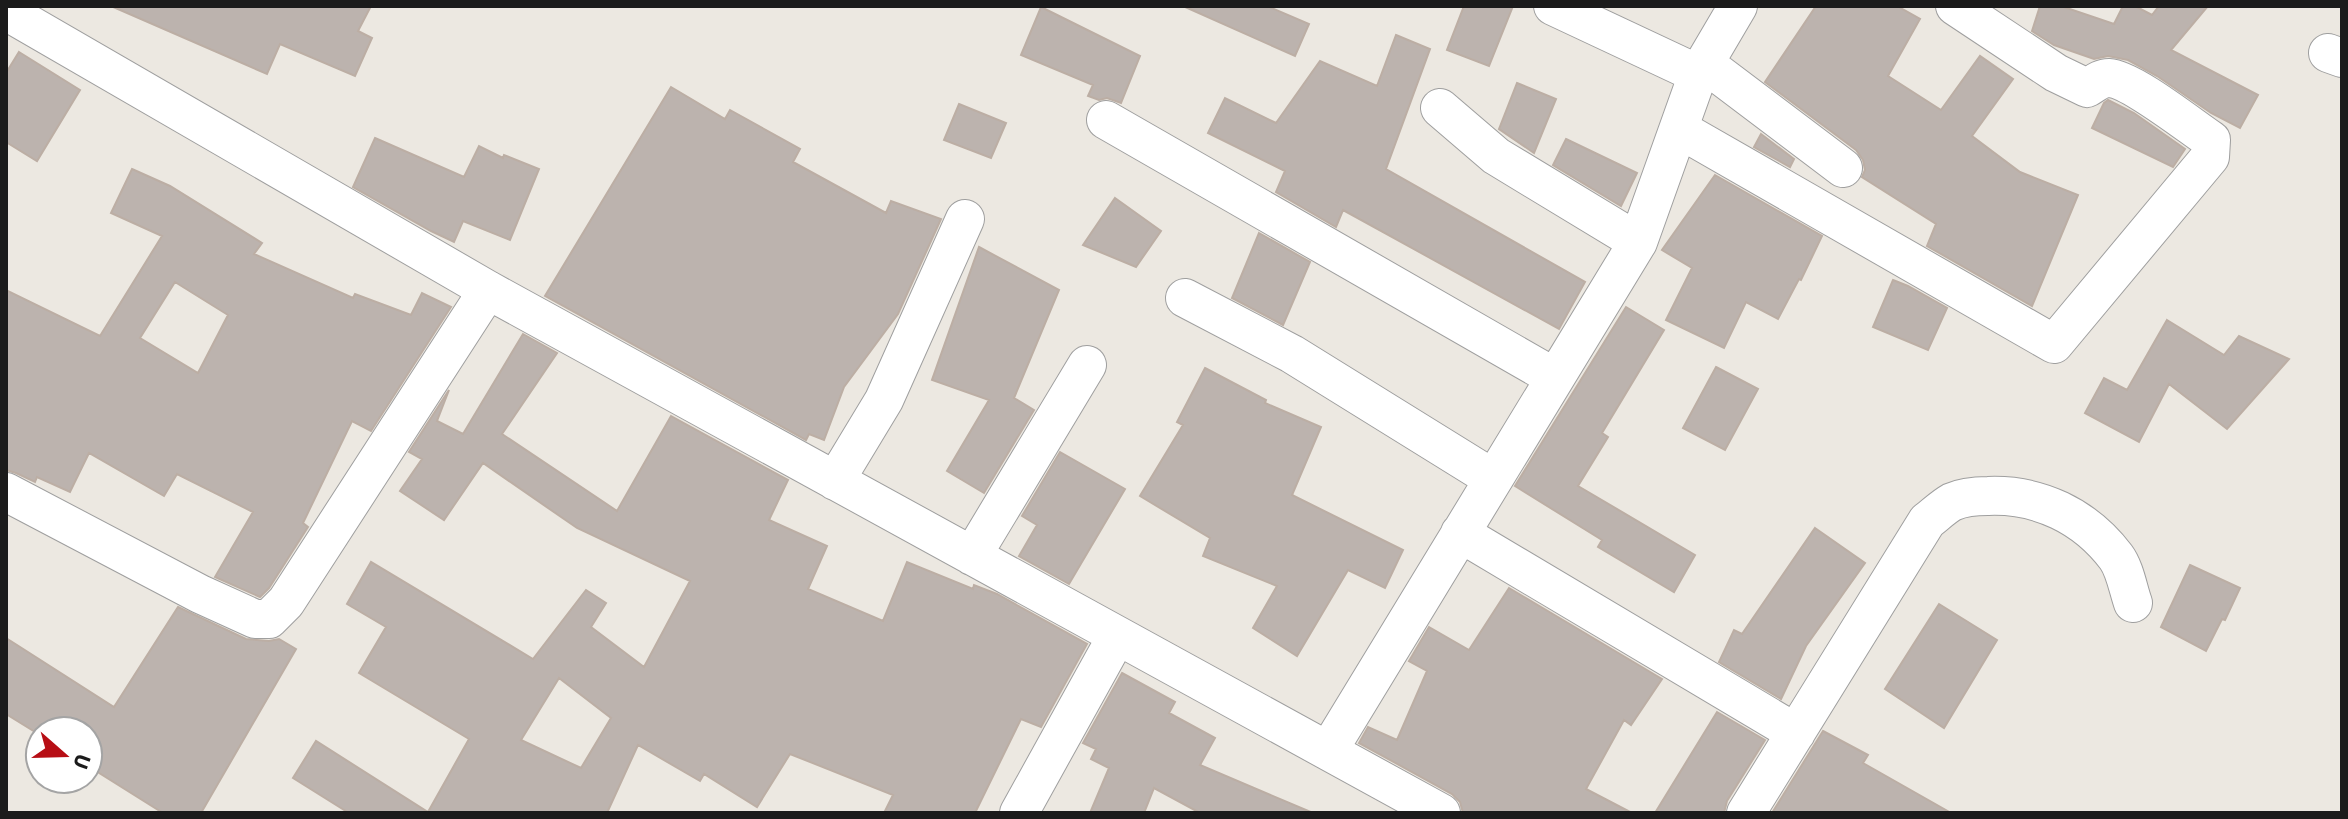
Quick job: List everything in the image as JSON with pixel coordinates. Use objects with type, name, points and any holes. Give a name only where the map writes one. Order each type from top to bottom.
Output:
[{"type":"street","points":[[1553,6],[1701,68],[1843,168]]},
{"type":"street","points":[[1328,751],[1638,242],[1701,68],[1738,6]]},
{"type":"street","points":[[1679,129],[2054,344],[2210,157],[2211,140],[2131,86],[2113,78],[2102,79],[2087,88],[2078,85],[1955,6]]},
{"type":"street","points":[[6,11],[488,290],[1441,813]]},
{"type":"street","points":[[1440,108],[1496,156],[1638,242]]},
{"type":"street","points":[[1106,120],[1554,377]]},
{"type":"street","points":[[835,481],[884,400],[965,219]]},
{"type":"street","points":[[6,492],[200,594],[255,619],[269,619],[286,602],[488,290]]},
{"type":"street","points":[[1185,298],[1292,354],[1492,478]]},
{"type":"street","points":[[972,556],[1087,365]]},
{"type":"street","points":[[1746,813],[1927,521],[1952,502],[1974,496],[2020,496],[2046,503],[2077,520],[2098,537],[2118,560],[2133,603]]},
{"type":"street","points":[[1460,533],[1796,733]]},
{"type":"street","points":[[1019,813],[1117,636]]},
{"type":"building","points":[[111,6],[371,6],[358,31],[372,38],[355,76],[280,44],[267,74]]},
{"type":"building","points":[[1183,6],[1267,6],[1309,24],[1295,56]]},
{"type":"building","points":[[1464,6],[1513,6],[1489,66],[1447,50]]},
{"type":"building","points":[[1816,6],[1897,6],[1920,19],[1888,76],[1941,110],[1980,56],[2013,79],[1972,136],[2020,172],[2078,195],[2032,306],[1927,246],[1936,224],[1862,177],[1865,170],[1863,160],[1856,150],[1765,82]]},
{"type":"building","points":[[2040,6],[2061,6],[2114,24],[2123,6],[2135,6],[2152,15],[2159,6],[2208,6],[2171,50],[2258,95],[2240,128],[2128,60],[2108,56],[2094,59],[2054,45],[2032,31]]},
{"type":"building","points":[[1041,7],[1140,56],[1121,103],[1088,96],[1093,85],[1021,55]]},
{"type":"building","points":[[1396,35],[1430,49],[1386,169],[1585,282],[1559,329],[1343,210],[1336,227],[1276,192],[1285,171],[1208,133],[1225,98],[1276,123],[1320,61],[1377,86]]},
{"type":"building","points":[[19,52],[80,90],[37,161],[6,142],[6,73]]},
{"type":"building","points":[[1517,83],[1556,99],[1534,153],[1499,129]]},
{"type":"building","points":[[671,87],[725,119],[730,110],[800,149],[793,162],[886,213],[891,201],[941,219],[898,314],[844,387],[824,440],[809,434],[806,440],[545,296]]},
{"type":"building","points":[[2108,100],[2134,113],[2185,149],[2173,167],[2092,128]]},
{"type":"building","points":[[959,104],[1006,123],[991,158],[944,140]]},
{"type":"building","points":[[1761,134],[1794,159],[1790,167],[1754,147]]},
{"type":"building","points":[[375,138],[464,177],[479,146],[503,158],[504,155],[539,169],[510,240],[463,221],[454,242],[353,187]]},
{"type":"building","points":[[1566,139],[1637,173],[1621,206],[1553,165]]},
{"type":"building","points":[[132,169],[170,186],[262,243],[254,254],[353,298],[355,294],[411,315],[422,293],[451,307],[371,431],[352,421],[303,523],[308,527],[260,597],[215,577],[253,512],[177,474],[164,496],[89,453],[70,492],[37,477],[35,482],[6,470],[6,290],[100,336],[162,236],[111,213]],"holes":[[[175,282],[228,315],[198,373],[140,338]]]},
{"type":"building","points":[[1715,175],[1822,236],[1778,319],[1746,302],[1724,348],[1666,320],[1692,268],[1662,250]]},
{"type":"building","points":[[1115,198],[1161,231],[1136,267],[1083,245]]},
{"type":"building","points":[[1259,233],[1310,262],[1283,325],[1232,298]]},
{"type":"building","points":[[979,247],[1059,290],[1014,398],[1034,410],[984,493],[947,471],[989,400],[932,380]]},
{"type":"building","points":[[1893,280],[1947,308],[1928,350],[1873,327]]},
{"type":"building","points":[[1626,307],[1664,330],[1602,433],[1608,437],[1578,486],[1695,555],[1674,592],[1598,547],[1602,540],[1515,486]]},
{"type":"building","points":[[2167,320],[2224,355],[2239,336],[2289,359],[2227,429],[2169,384],[2139,442],[2085,413],[2104,378],[2127,390]]},
{"type":"building","points":[[523,334],[557,353],[502,434],[617,511],[671,416],[788,480],[769,520],[827,546],[808,589],[883,621],[907,562],[973,589],[974,585],[997,594],[1087,644],[1041,727],[1021,719],[975,813],[884,813],[893,795],[790,754],[757,807],[704,774],[700,781],[638,745],[607,813],[349,813],[293,778],[316,741],[428,812],[469,739],[359,673],[386,627],[347,604],[371,562],[533,659],[586,590],[606,603],[591,627],[644,667],[690,581],[577,528],[483,463],[444,520],[400,491],[422,459],[409,452],[449,390],[437,421],[463,434]],"holes":[[[559,678],[611,718],[581,768],[521,740]]]},
{"type":"building","points":[[1716,367],[1758,389],[1725,450],[1683,428]]},
{"type":"building","points":[[1205,368],[1266,400],[1265,403],[1321,427],[1292,495],[1403,550],[1385,588],[1348,570],[1297,656],[1253,628],[1277,586],[1203,556],[1210,538],[1140,496],[1183,425],[1177,422]]},
{"type":"building","points":[[1060,452],[1125,489],[1069,584],[1019,556],[1037,525],[1022,516]]},
{"type":"building","points":[[1815,528],[1865,563],[1806,646],[1781,699],[1719,662],[1734,630],[1742,634]]},
{"type":"building","points":[[2190,565],[2240,588],[2206,651],[2161,627]]},
{"type":"building","points":[[1509,588],[1662,679],[1631,725],[1624,720],[1586,789],[1632,813],[1463,813],[1460,802],[1452,794],[1359,743],[1368,727],[1397,740],[1427,671],[1409,661],[1429,627],[1469,650]]},
{"type":"building","points":[[1939,604],[1997,640],[1944,728],[1885,689]]},
{"type":"building","points":[[178,607],[246,639],[279,639],[296,649],[201,813],[163,813],[104,776],[104,715],[24,715],[24,725],[6,714],[6,638],[114,707]]},
{"type":"building","points":[[1122,673],[1175,702],[1169,713],[1215,738],[1200,765],[1313,813],[1200,813],[1154,788],[1144,813],[1090,813],[1109,768],[1091,759],[1096,749],[1083,743]]},
{"type":"building","points":[[1717,712],[1765,740],[1727,801],[1724,813],[1655,813]]},
{"type":"building","points":[[1823,731],[1868,755],[1863,763],[1951,813],[1772,813]]}]
